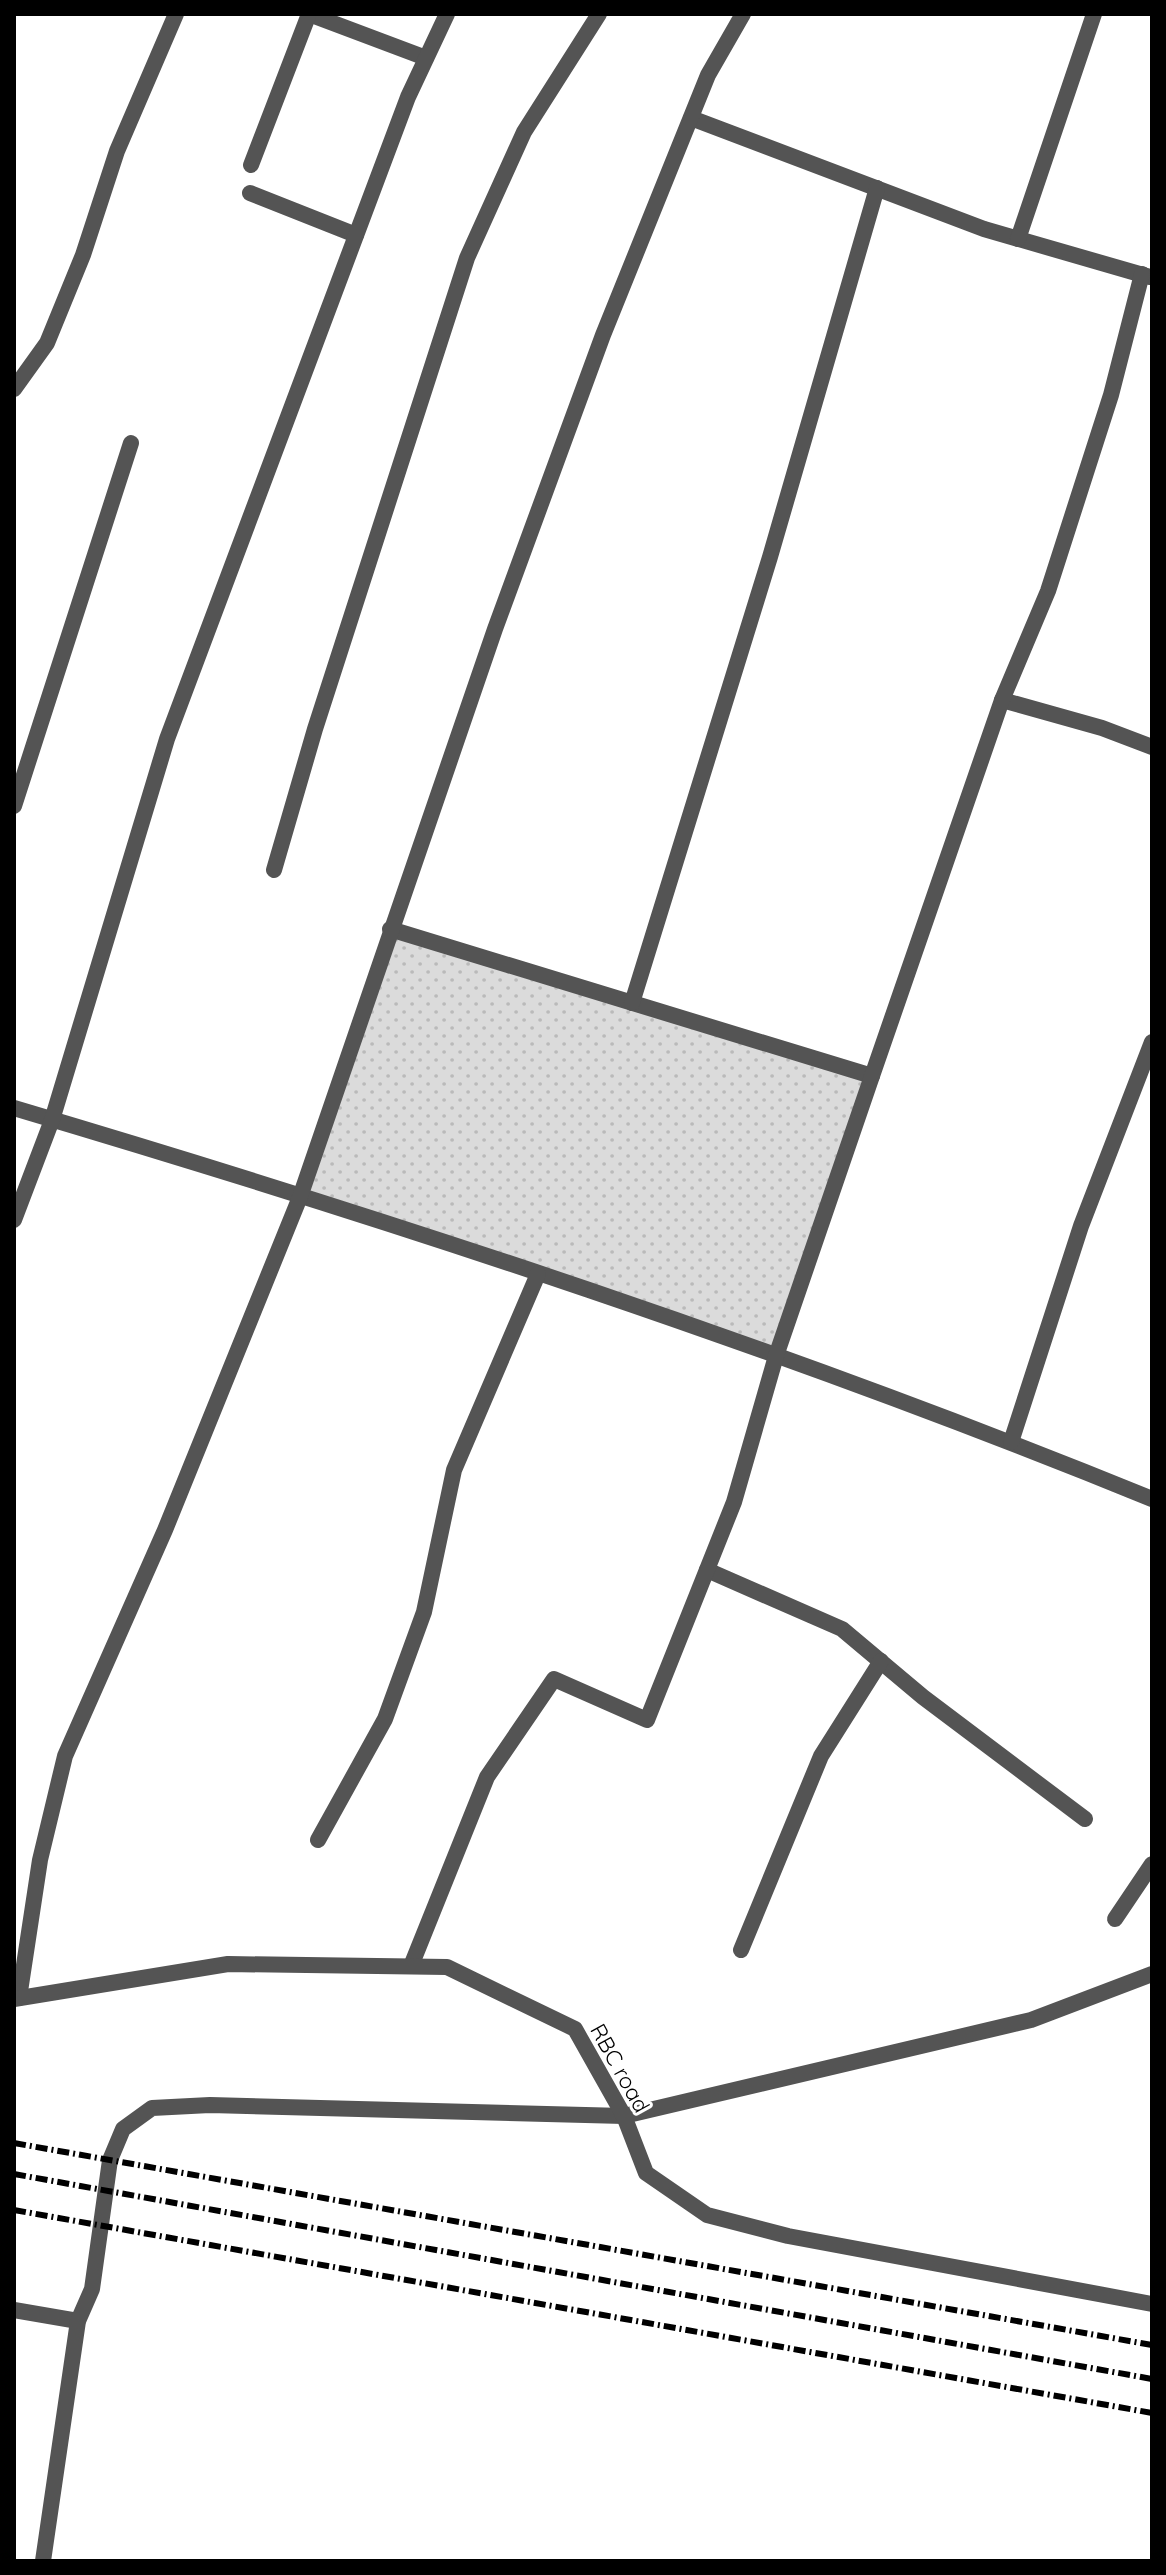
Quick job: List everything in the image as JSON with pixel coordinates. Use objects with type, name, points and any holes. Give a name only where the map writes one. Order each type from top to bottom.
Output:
[{"type":"street","points":[[14,389],[47,343],[83,255],[117,151],[176,14]]},
{"type":"street","points":[[251,165],[309,14],[426,58]]},
{"type":"street","points":[[14,1220],[52,1120],[167,739],[356,235],[426,58],[447,14]]},
{"type":"street","points":[[274,870],[319,714],[467,258],[524,132],[599,14]]},
{"type":"street","points":[[17,1999],[40,1860],[65,1756],[165,1530],[300,1197],[390,929],[603,335],[708,75],[743,14]]},
{"type":"street","points":[[1018,239],[1094,14]]},
{"type":"street","points":[[411,1966],[487,1777],[554,1679],[647,1720],[734,1502],[776,1356],[1002,700],[1052,577],[1147,276],[1018,239],[691,118]]},
{"type":"street","points":[[632,1003],[770,557],[877,188]]},
{"type":"street","points":[[250,193],[356,235]]},
{"type":"street","points":[[14,806],[131,443]]},
{"type":"street","points":[[1002,700],[1102,728],[1152,747]]},
{"type":"street","points":[[390,929],[872,1076]]},
{"type":"street","points":[[1011,1442],[1081,1226],[1152,1042]]},
{"type":"street","points":[[14,1108],[538,1274],[1011,1442],[1152,1499]]},
{"type":"street","points":[[318,1840],[385,1719],[424,1612],[454,1470],[538,1274]]},
{"type":"street","points":[[707,1570],[842,1629],[1085,1819]]},
{"type":"street","points":[[741,1950],[821,1756],[881,1661]]},
{"type":"street","points":[[1115,1919],[1152,1864]]},
{"type":"street","name":"RBC road","points":[[17,1999],[228,1964],[447,1967],[575,2029],[624,2116],[646,2173],[707,2215],[788,2236],[1152,2304]]},
{"type":"street","points":[[43,2561],[78,2321],[92,2289],[110,2160],[123,2129],[152,2108],[210,2105],[624,2116],[1031,2020],[1152,1974]]},
{"type":"street","points":[[14,2310],[78,2321]]},
{"type":"shaded area","points":[[390,929],[872,1076],[776,1356],[300,1197]]},
{"type":"railway","points":[[14,2143],[1152,2345]]},
{"type":"railway","points":[[14,2174],[1152,2379]]},
{"type":"railway","points":[[14,2210],[1152,2413]]}]
